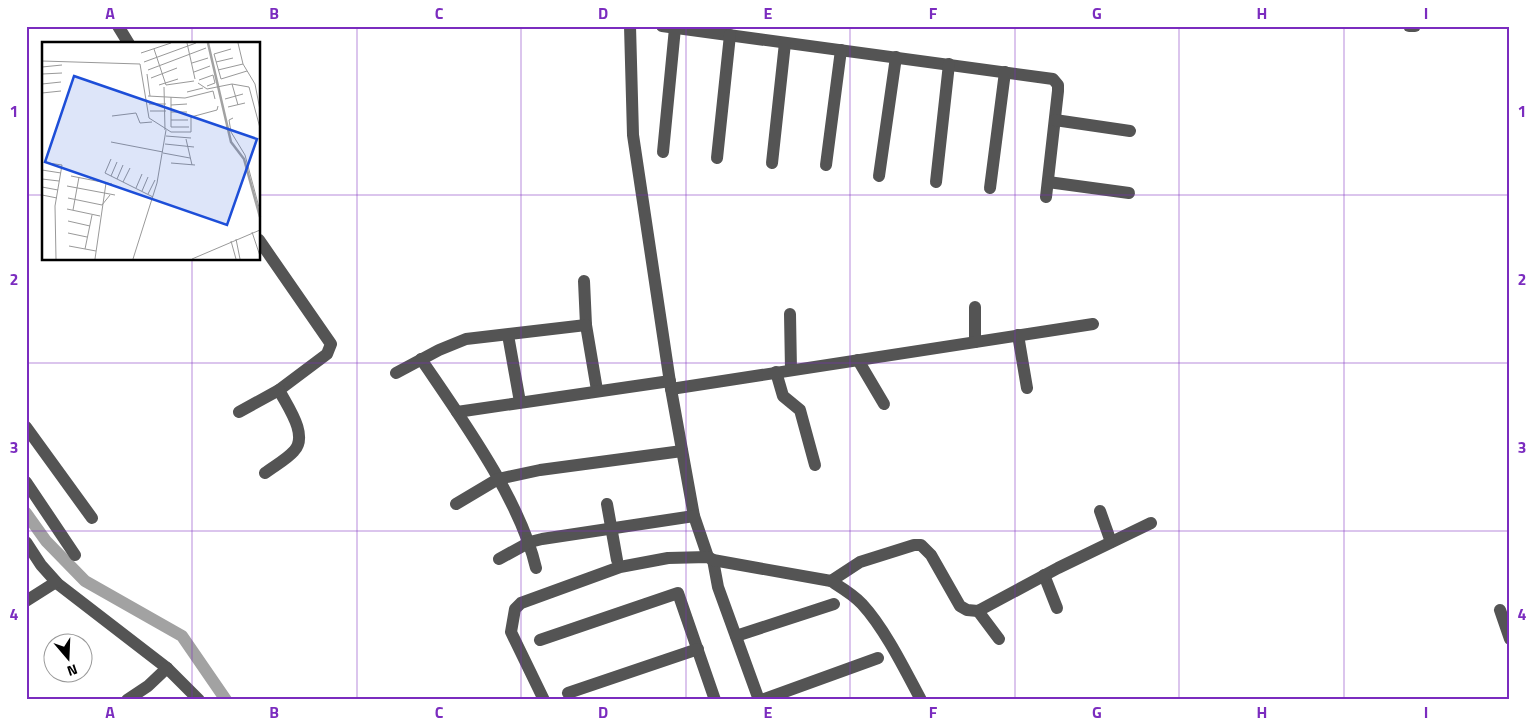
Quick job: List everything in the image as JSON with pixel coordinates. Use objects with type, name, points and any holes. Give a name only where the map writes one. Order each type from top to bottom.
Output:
[{"type":"street","points":[[118,26],[128,42]]},
{"type":"street","points":[[630,26],[633,135],[670,385],[694,516],[760,700],[878,658]]},
{"type":"street","points":[[1409,26],[1415,26]]},
{"type":"street","points":[[662,152],[669,27],[1045,77],[1056,82],[1058,91],[1046,197]]},
{"type":"street","points":[[717,158],[730,35]]},
{"type":"street","points":[[772,163],[785,43]]},
{"type":"street","points":[[826,165],[841,50]]},
{"type":"street","points":[[879,176],[896,57]]},
{"type":"street","points":[[936,182],[949,64]]},
{"type":"street","points":[[990,188],[1006,72]]},
{"type":"street","points":[[1055,120],[1130,131]]},
{"type":"street","points":[[1048,182],[1129,193]]},
{"type":"street","points":[[238,412],[280,390],[331,349],[331,344],[260,241]]},
{"type":"street","points":[[584,281],[586,325],[597,390]]},
{"type":"street","points":[[975,307],[975,342]]},
{"type":"street","points":[[790,314],[791,370]]},
{"type":"street","points":[[458,412],[597,390],[670,385],[791,370],[1093,324]]},
{"type":"street","points":[[396,373],[421,359],[466,339],[586,325]]},
{"type":"street","points":[[508,335],[520,402]]},
{"type":"street","points":[[1018,335],[1027,388]]},
{"type":"street","points":[[421,359],[458,412],[498,479],[530,542],[536,568]]},
{"type":"street","points":[[858,360],[884,404]]},
{"type":"street","points":[[776,372],[783,396],[800,410],[815,465]]},
{"type":"street","points":[[265,473],[295,450],[298,441],[299,432],[280,390]]},
{"type":"street","points":[[26,427],[92,518]]},
{"type":"street","points":[[456,504],[498,479],[540,470],[682,451]]},
{"type":"street","points":[[26,482],[75,555]]},
{"type":"street","points":[[607,504],[617,560]]},
{"type":"street","points":[[1100,511],[1111,542]]},
{"type":"street","points":[[499,559],[530,542],[694,516]]},
{"type":"street","points":[[831,581],[860,562],[914,545],[921,546],[931,555],[960,606],[967,610],[978,611],[1044,575],[1150,524]]},
{"type":"street","points":[[26,542],[56,582],[166,668],[199,700]]},
{"type":"street","points":[[544,700],[511,632],[515,609],[521,603],[620,567],[668,558],[711,559],[831,581],[862,604],[896,654],[921,700]]},
{"type":"street","points":[[1044,575],[1057,608]]},
{"type":"street","points":[[26,601],[56,582]]},
{"type":"street","points":[[540,640],[678,592],[715,700]]},
{"type":"street","points":[[736,636],[834,604]]},
{"type":"street","points":[[1500,610],[1510,639]]},
{"type":"street","points":[[978,611],[999,640]]},
{"type":"street","points":[[568,693],[698,649]]},
{"type":"street","points":[[127,700],[138,696],[166,668]]},
{"type":"waterway","points":[[26,513],[46,541],[85,581],[182,636],[226,700]]}]
